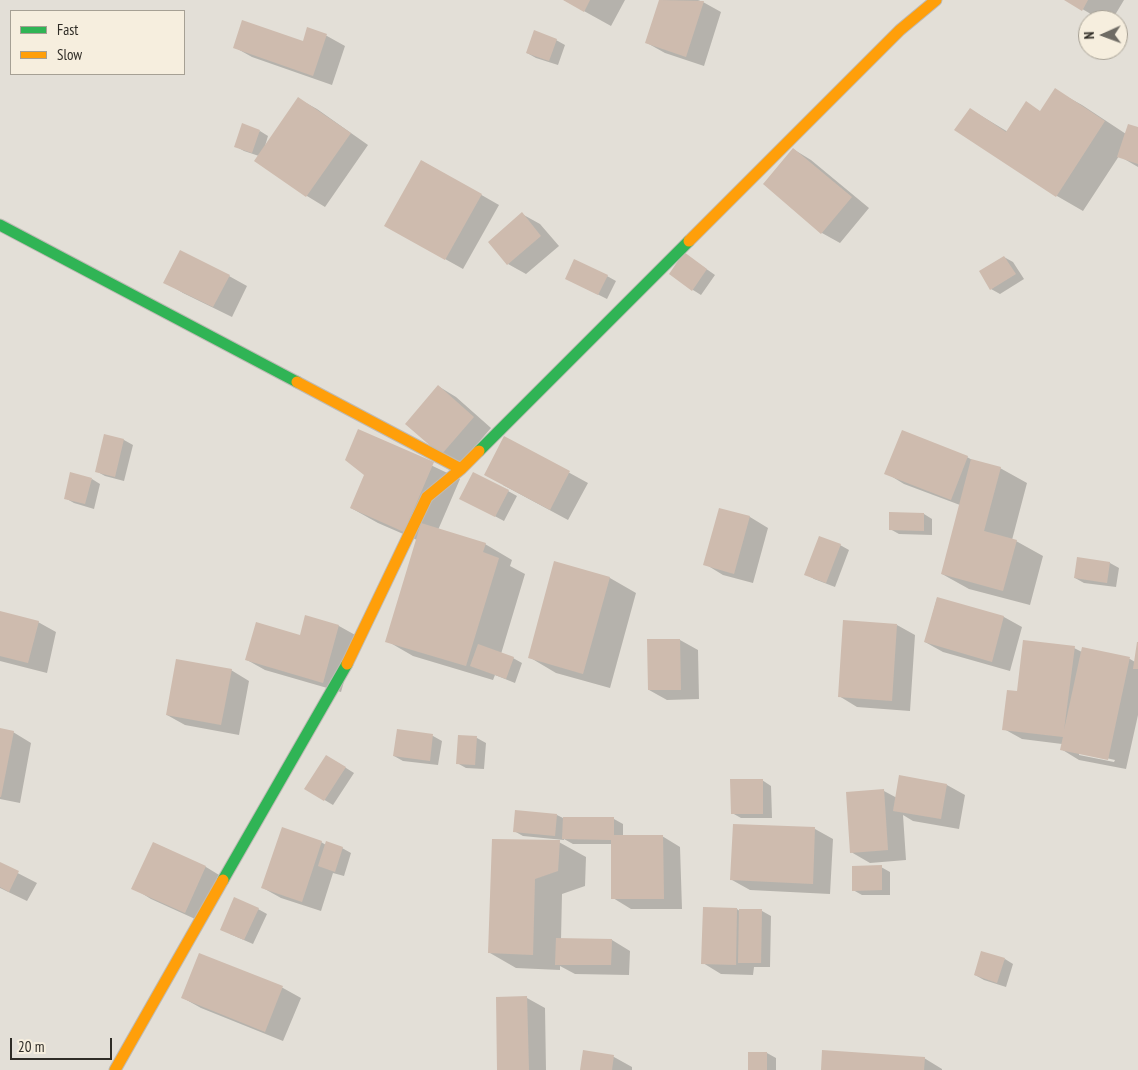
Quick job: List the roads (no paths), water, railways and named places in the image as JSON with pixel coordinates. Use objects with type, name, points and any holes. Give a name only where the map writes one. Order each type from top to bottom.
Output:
[{"type":"street","points":[[115,1070],[352,655],[427,497],[461,469],[900,30],[936,0]]},
{"type":"street","points":[[0,225],[461,469]]}]
